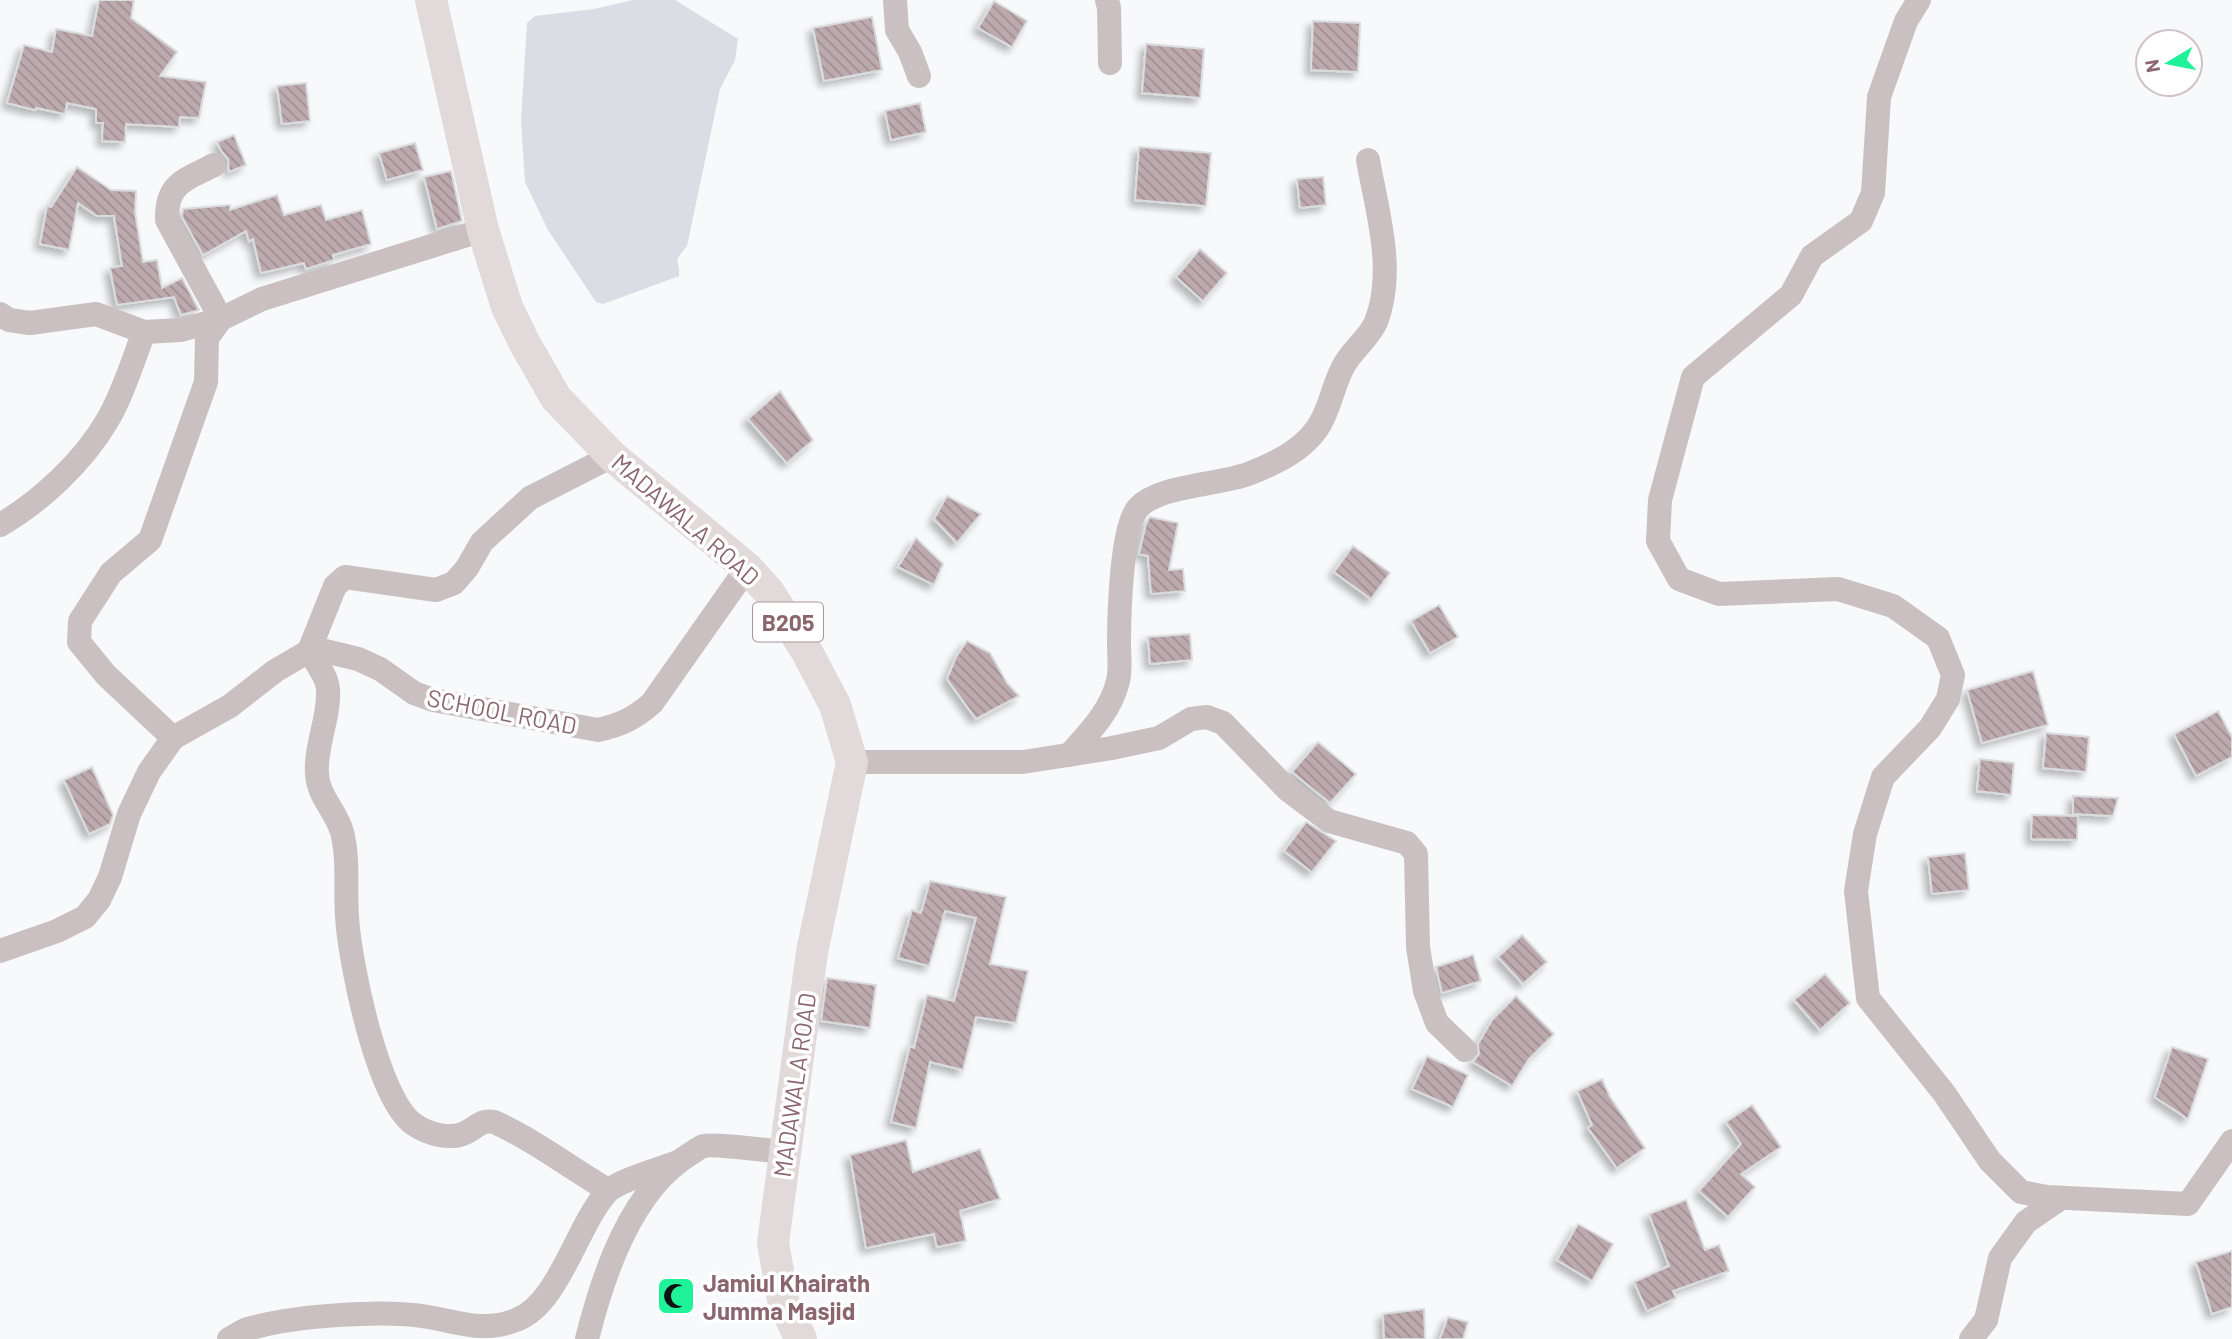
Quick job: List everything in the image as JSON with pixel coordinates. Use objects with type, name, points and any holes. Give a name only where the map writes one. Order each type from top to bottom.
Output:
[{"type":"main road","name":"MADAWALA ROAD","points":[[431,0],[483,230],[507,307],[524,342],[556,398],[612,456],[747,568],[768,591],[806,650],[835,705],[852,762],[811,952],[773,1243],[784,1306],[802,1339]]},
{"type":"street","points":[[895,0],[897,30],[910,52],[919,76]]},
{"type":"street","points":[[1107,0],[1110,8],[1110,63]]},
{"type":"street","points":[[1919,0],[1906,21],[1879,97],[1872,192],[1861,221],[1812,256],[1791,295],[1693,377],[1660,500],[1658,541],[1679,579],[1719,594],[1838,589],[1894,606],[1938,638],[1953,675],[1948,699],[1930,728],[1883,777],[1865,834],[1856,891],[1868,998],[1944,1093],[1990,1161],[2021,1192],[2061,1198],[2188,1204],[2232,1141]]},
{"type":"street","points":[[1069,755],[1100,720],[1118,681],[1122,575],[1130,530],[1137,509],[1156,495],[1246,475],[1277,461],[1309,440],[1322,420],[1350,354],[1375,324],[1383,300],[1385,258],[1368,160]]},
{"type":"street","points":[[214,165],[176,185],[166,203],[167,220],[221,319]]},
{"type":"street","points":[[0,314],[9,320],[30,323],[96,314],[144,332],[181,330],[221,319],[262,299],[483,230]]},
{"type":"street","points":[[173,738],[106,675],[79,642],[80,621],[111,573],[150,540],[206,382],[207,338],[221,319]]},
{"type":"street","points":[[0,524],[26,510],[57,482],[107,421],[144,332]]},
{"type":"street","points":[[0,951],[57,931],[85,917],[99,900],[110,877],[129,814],[149,772],[173,738],[230,706],[275,671],[309,651],[335,586],[345,577],[436,590],[454,583],[467,568],[482,542],[530,498],[612,456]]},
{"type":"street","name":"SCHOOL ROAD","points":[[309,651],[325,651],[358,659],[380,669],[414,693],[433,700],[598,730],[627,722],[652,703],[747,568]]},
{"type":"street","points":[[309,651],[323,673],[328,689],[317,775],[321,792],[341,831],[346,862],[347,918],[372,1048],[398,1106],[412,1124],[441,1135],[456,1136],[466,1133],[481,1122],[502,1125],[608,1190]]},
{"type":"street","points":[[852,762],[1023,762],[1159,737],[1191,719],[1206,717],[1223,723],[1288,790],[1329,821],[1406,844],[1416,854],[1418,947],[1425,991],[1437,1023],[1465,1050]]},
{"type":"street","points":[[229,1339],[247,1330],[282,1322],[342,1316],[395,1314],[488,1327],[517,1320],[539,1308],[585,1225],[608,1190],[675,1163],[705,1145],[785,1152]]},
{"type":"street","points":[[587,1339],[599,1294],[618,1243],[647,1196],[675,1163]]},
{"type":"street","points":[[1971,1339],[1986,1320],[2000,1258],[2026,1222],[2061,1198]]},
{"type":"shaded area","points":[[633,0],[675,0],[738,39],[735,60],[720,89],[687,246],[678,258],[679,276],[603,304],[596,302],[548,230],[525,182],[521,121],[527,23],[535,16],[594,9]]},
{"type":"building","points":[[99,0],[134,0],[131,18],[177,52],[160,76],[206,82],[199,118],[180,117],[179,127],[126,124],[125,142],[102,141],[103,123],[96,123],[96,109],[67,103],[65,114],[7,103],[24,45],[52,52],[56,29],[92,36]]},
{"type":"building","points":[[994,1],[1027,21],[1012,47],[978,28]]},
{"type":"building","points":[[872,17],[882,70],[824,81],[813,28]]},
{"type":"building","points":[[1313,21],[1360,23],[1358,72],[1311,70]]},
{"type":"building","points":[[1146,44],[1204,49],[1200,98],[1142,93]]},
{"type":"building","points":[[306,83],[310,121],[282,124],[277,86]]},
{"type":"building","points":[[920,103],[926,132],[891,140],[885,111]]},
{"type":"building","points":[[234,135],[246,165],[229,172],[228,159],[217,142]]},
{"type":"building","points":[[415,143],[423,170],[387,180],[379,153]]},
{"type":"building","points":[[1139,147],[1211,153],[1206,206],[1135,200]]},
{"type":"building","points":[[77,167],[111,190],[136,191],[135,212],[143,262],[157,260],[162,288],[182,278],[199,310],[181,315],[174,297],[117,305],[110,268],[122,266],[114,216],[97,216],[78,203],[69,250],[40,244],[47,206],[51,207]]},
{"type":"building","points":[[451,171],[462,221],[437,229],[424,177]]},
{"type":"building","points":[[1323,177],[1326,205],[1300,208],[1297,179]]},
{"type":"building","points":[[277,195],[284,215],[321,205],[326,220],[362,210],[371,244],[333,255],[334,260],[306,269],[304,263],[261,273],[253,239],[249,241],[246,231],[203,255],[182,217],[183,209],[230,205],[230,210]]},
{"type":"building","points":[[1200,249],[1227,273],[1203,301],[1176,277]]},
{"type":"building","points":[[780,391],[813,440],[787,463],[748,419]]},
{"type":"building","points":[[947,496],[981,514],[957,543],[934,519]]},
{"type":"building","points":[[1150,517],[1178,523],[1169,570],[1183,569],[1185,591],[1151,594],[1148,556],[1139,554]]},
{"type":"building","points":[[916,538],[943,564],[934,585],[898,567]]},
{"type":"building","points":[[1353,546],[1390,573],[1371,599],[1334,572]]},
{"type":"building","points":[[1439,605],[1458,637],[1430,653],[1411,621]]},
{"type":"building","points":[[1190,634],[1192,660],[1150,664],[1148,637]]},
{"type":"building","points":[[967,641],[990,653],[1007,683],[1019,696],[976,719],[947,679],[956,657]]},
{"type":"building","points":[[2033,671],[2048,725],[1982,743],[1967,690]]},
{"type":"building","points":[[2218,711],[2232,737],[2232,757],[2196,776],[2174,734]]},
{"type":"building","points":[[2046,733],[2089,737],[2086,772],[2043,768]]},
{"type":"building","points":[[1318,742],[1356,774],[1330,803],[1292,772]]},
{"type":"building","points":[[1980,759],[2014,763],[2011,795],[1977,791]]},
{"type":"building","points":[[92,767],[113,815],[110,824],[89,834],[64,780]]},
{"type":"building","points":[[2073,796],[2118,798],[2113,816],[2073,814]]},
{"type":"building","points":[[2032,815],[2078,816],[2077,840],[2031,839]]},
{"type":"building","points":[[1306,822],[1336,841],[1312,872],[1284,851]]},
{"type":"building","points":[[1965,853],[1969,890],[1932,894],[1928,857]]},
{"type":"building","points":[[930,881],[1006,897],[990,964],[1028,971],[1016,1023],[976,1017],[963,1070],[930,1062],[916,1128],[891,1122],[910,1046],[914,1048],[927,995],[954,1001],[976,918],[945,911],[929,966],[898,958],[912,910],[921,913]]},
{"type":"building","points":[[1522,935],[1547,962],[1523,984],[1498,957]]},
{"type":"building","points":[[1473,955],[1481,981],[1442,993],[1436,967]]},
{"type":"building","points":[[1825,974],[1850,1003],[1820,1030],[1794,1000]]},
{"type":"building","points":[[827,978],[876,985],[870,1028],[821,1021]]},
{"type":"building","points":[[1516,996],[1554,1034],[1529,1059],[1512,1086],[1473,1062],[1479,1054],[1478,1044],[1492,1020]]},
{"type":"building","points":[[2172,1047],[2208,1059],[2188,1119],[2155,1097]]},
{"type":"building","points":[[1427,1056],[1468,1075],[1453,1107],[1412,1089]]},
{"type":"building","points":[[1602,1079],[1610,1097],[1645,1148],[1617,1168],[1588,1128],[1592,1125],[1577,1091]]},
{"type":"building","points":[[1752,1105],[1781,1147],[1741,1174],[1755,1187],[1728,1217],[1699,1191],[1741,1144],[1726,1122]]},
{"type":"building","points":[[906,1140],[913,1172],[980,1149],[1000,1199],[960,1211],[966,1241],[937,1247],[934,1234],[866,1248],[850,1155]]},
{"type":"building","points":[[1686,1200],[1705,1250],[1719,1245],[1729,1271],[1673,1291],[1676,1298],[1647,1311],[1634,1282],[1669,1266],[1649,1214]]},
{"type":"building","points":[[1578,1224],[1613,1244],[1592,1281],[1557,1260]]},
{"type":"building","points":[[2232,1251],[2232,1307],[2212,1314],[2196,1262]]},
{"type":"building","points":[[1424,1309],[1425,1339],[1384,1339],[1383,1314]]},
{"type":"building","points":[[1448,1317],[1468,1322],[1463,1339],[1440,1339]]},
{"type":"place","name":"Jamiul Khairath Jumma Masjid","points":[[676,1296]]}]
